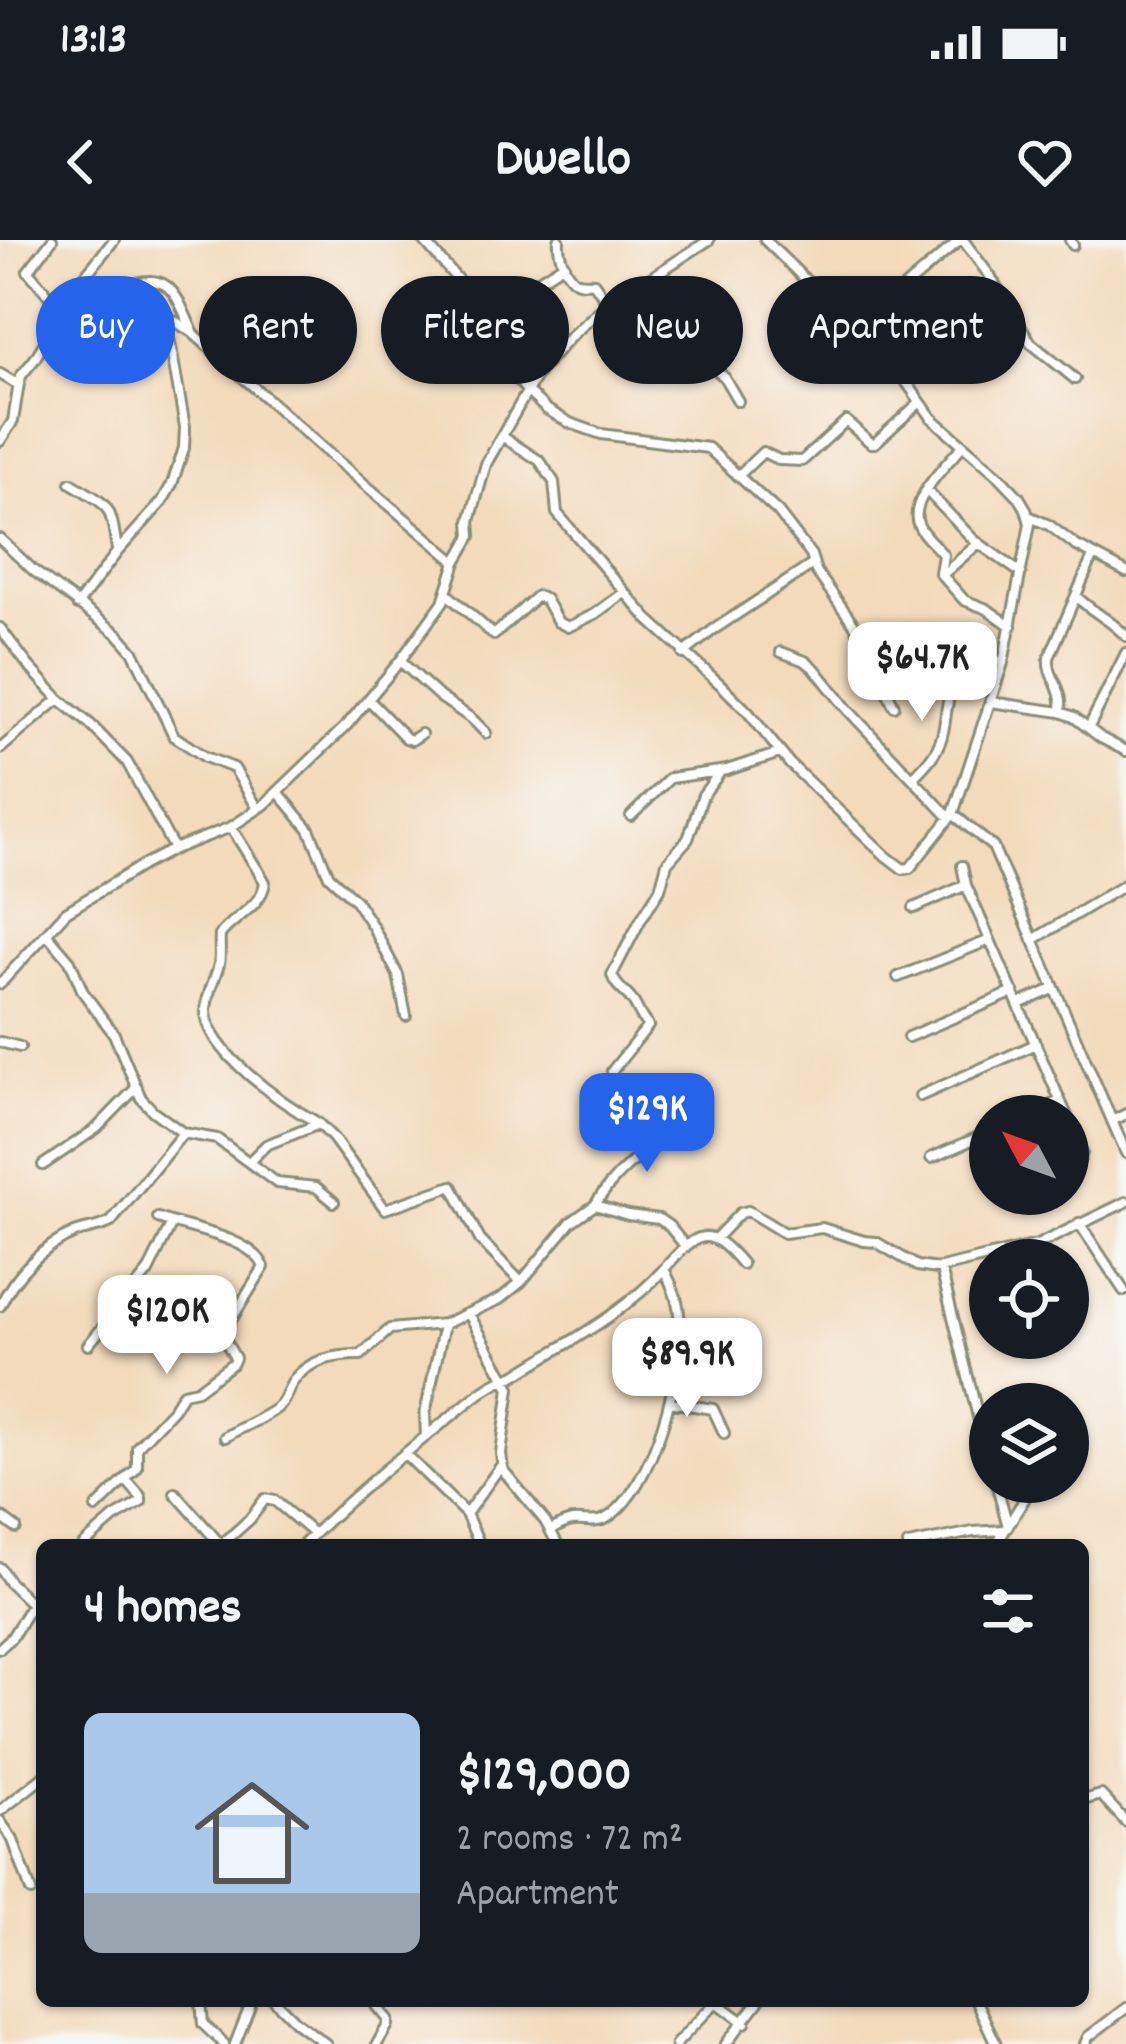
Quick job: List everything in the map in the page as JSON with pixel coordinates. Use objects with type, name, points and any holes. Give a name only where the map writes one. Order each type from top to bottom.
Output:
[{"type":"street","points":[[36,281],[28,272],[52,240]]},
{"type":"street","points":[[87,276],[114,240]]},
{"type":"street","points":[[423,240],[455,276]]},
{"type":"street","points":[[559,240],[558,250],[576,281],[593,283]]},
{"type":"street","points":[[653,276],[709,240]]},
{"type":"street","points":[[764,240],[799,276]]},
{"type":"street","points":[[919,276],[962,240],[1031,343],[1075,379]]},
{"type":"street","points":[[545,276],[564,264]]},
{"type":"street","points":[[175,295],[193,332]]},
{"type":"street","points":[[0,984],[66,912],[173,849],[231,827],[279,793],[369,700],[447,594],[456,562],[471,536],[470,521],[486,464],[527,391],[556,351],[593,317]]},
{"type":"street","points":[[175,321],[456,562]]},
{"type":"street","points":[[0,441],[14,421],[17,384],[36,356]]},
{"type":"street","points":[[77,604],[172,484],[184,448],[185,427],[175,370]]},
{"type":"street","points":[[0,374],[17,384]]},
{"type":"street","points":[[521,384],[560,418],[592,431],[708,448],[785,519],[856,627],[894,706]]},
{"type":"street","points":[[728,384],[738,401]]},
{"type":"street","points":[[502,437],[540,461],[554,482],[557,513],[625,592],[683,654],[748,712],[780,753],[903,869],[915,864],[952,816],[1003,663],[1030,524],[1019,497],[932,418],[906,384]]},
{"type":"street","points":[[738,476],[764,452],[779,460],[802,461],[846,421],[875,443],[920,404]]},
{"type":"street","points":[[963,445],[926,490],[916,516],[919,527],[943,555],[942,575],[964,600],[1011,626]]},
{"type":"street","points":[[70,483],[106,503],[118,551]]},
{"type":"street","points":[[926,490],[979,543],[1021,573]]},
{"type":"street","points":[[1028,516],[1126,572]]},
{"type":"street","points":[[0,539],[133,651],[174,736],[205,757],[234,768],[258,809]]},
{"type":"street","points":[[942,575],[979,543]]},
{"type":"street","points":[[1061,712],[1062,695],[1049,671],[1049,658],[1094,556]]},
{"type":"street","points":[[683,654],[813,564]]},
{"type":"street","points":[[447,594],[494,635],[538,595],[558,622],[568,627],[625,592]]},
{"type":"street","points":[[1077,596],[1126,637]]},
{"type":"street","points":[[0,628],[59,699],[127,762],[173,849]]},
{"type":"street","points":[[914,777],[941,737],[952,689],[942,666],[946,641],[1003,663]]},
{"type":"street","points":[[781,652],[809,664],[952,816],[993,847],[1126,1153]]},
{"type":"street","points":[[1089,727],[1126,652]]},
{"type":"street","points":[[400,661],[486,733]]},
{"type":"street","points":[[0,749],[59,699]]},
{"type":"street","points":[[369,700],[406,738],[421,734]]},
{"type":"street","points":[[991,702],[1061,712],[1126,751]]},
{"type":"street","points":[[631,817],[670,778],[721,771],[780,753]]},
{"type":"street","points":[[612,1071],[648,1026],[612,975],[660,889],[668,863],[688,839],[703,795],[721,771]]},
{"type":"street","points":[[279,793],[309,829],[329,876],[356,901],[374,928],[398,975],[406,1016]]},
{"type":"street","points":[[231,827],[266,887],[220,934],[219,966],[206,1016],[231,1058],[246,1074],[319,1124],[385,1209],[452,1186],[480,1240],[521,1282]]},
{"type":"street","points":[[962,866],[966,885],[1057,1095]]},
{"type":"street","points":[[1033,940],[1126,884]]},
{"type":"street","points":[[914,908],[966,885]]},
{"type":"street","points":[[47,934],[66,955],[83,992],[115,1034],[141,1098],[153,1111],[182,1133],[217,1139],[277,1183],[316,1187],[334,1202]]},
{"type":"street","points":[[898,977],[990,940]]},
{"type":"street","points":[[1019,1004],[1053,989]]},
{"type":"street","points":[[908,1037],[1014,992]]},
{"type":"street","points":[[0,1042],[20,1047]]},
{"type":"street","points":[[920,1096],[1036,1044]]},
{"type":"street","points":[[43,1165],[97,1128],[138,1086]]},
{"type":"street","points":[[1112,1121],[1126,1114]]},
{"type":"street","points":[[249,1162],[266,1145],[319,1124]]},
{"type":"street","points":[[224,1437],[278,1407],[308,1366],[335,1355],[361,1355],[394,1328],[444,1324],[500,1299],[521,1282],[569,1224],[595,1205],[623,1168],[678,1126]]},
{"type":"street","points":[[0,1306],[41,1253],[71,1235],[112,1222],[182,1133]]},
{"type":"street","points":[[932,1158],[969,1141]]},
{"type":"street","points":[[715,1239],[740,1213],[748,1211],[782,1232],[822,1228],[879,1243],[917,1266],[941,1268],[1037,1245],[1126,1202]]},
{"type":"street","points":[[595,1205],[654,1217],[669,1226],[686,1247]]},
{"type":"street","points":[[96,1508],[139,1465],[136,1449],[183,1393],[197,1390],[235,1361],[225,1330],[264,1267],[254,1252],[158,1218]]},
{"type":"street","points":[[88,1345],[148,1272],[172,1223]]},
{"type":"street","points":[[1079,1223],[1124,1291]]},
{"type":"street","points":[[309,1539],[361,1489],[498,1381],[514,1376],[634,1299],[686,1247],[702,1237],[715,1239],[742,1264]]},
{"type":"street","points":[[941,1268],[970,1383]]},
{"type":"street","points":[[551,1530],[568,1522],[602,1521],[636,1485],[651,1460],[669,1402],[680,1319],[664,1269]]},
{"type":"street","points":[[466,1514],[501,1466],[510,1399],[506,1378],[469,1314]]},
{"type":"street","points":[[427,1436],[424,1418],[444,1324]]},
{"type":"street","points":[[669,1402],[713,1408],[724,1433]]},
{"type":"street","points":[[405,1454],[466,1514],[477,1539]]},
{"type":"street","points":[[501,1466],[555,1539]]},
{"type":"street","points":[[90,1539],[142,1499],[126,1479]]},
{"type":"street","points":[[176,1493],[216,1539]]},
{"type":"street","points":[[228,1539],[265,1499],[314,1534]]},
{"type":"street","points":[[1000,1503],[1005,1527]]},
{"type":"street","points":[[998,1539],[1021,1503]]},
{"type":"street","points":[[0,1516],[16,1528]]},
{"type":"street","points":[[938,1539],[1005,1527]]},
{"type":"street","points":[[0,1568],[32,1604]]},
{"type":"street","points":[[0,1648],[36,1598]]},
{"type":"street","points":[[0,1811],[36,1783]]},
{"type":"street","points":[[1089,1798],[1101,1795],[1126,1822]]},
{"type":"street","points":[[0,1821],[13,1840],[31,1892]]},
{"type":"street","points":[[202,2007],[203,2024],[224,2044]]},
{"type":"street","points":[[235,2044],[250,2007]]},
{"type":"street","points":[[281,2007],[326,2044]]},
{"type":"street","points":[[377,2044],[388,2025],[378,2007]]},
{"type":"street","points":[[676,2044],[710,2007]]},
{"type":"street","points":[[724,2007],[745,2023]]},
{"type":"street","points":[[726,2044],[755,2007]]},
{"type":"street","points":[[979,2007],[996,2044]]},
{"type":"street","points":[[1085,2044],[1126,2008]]}]
